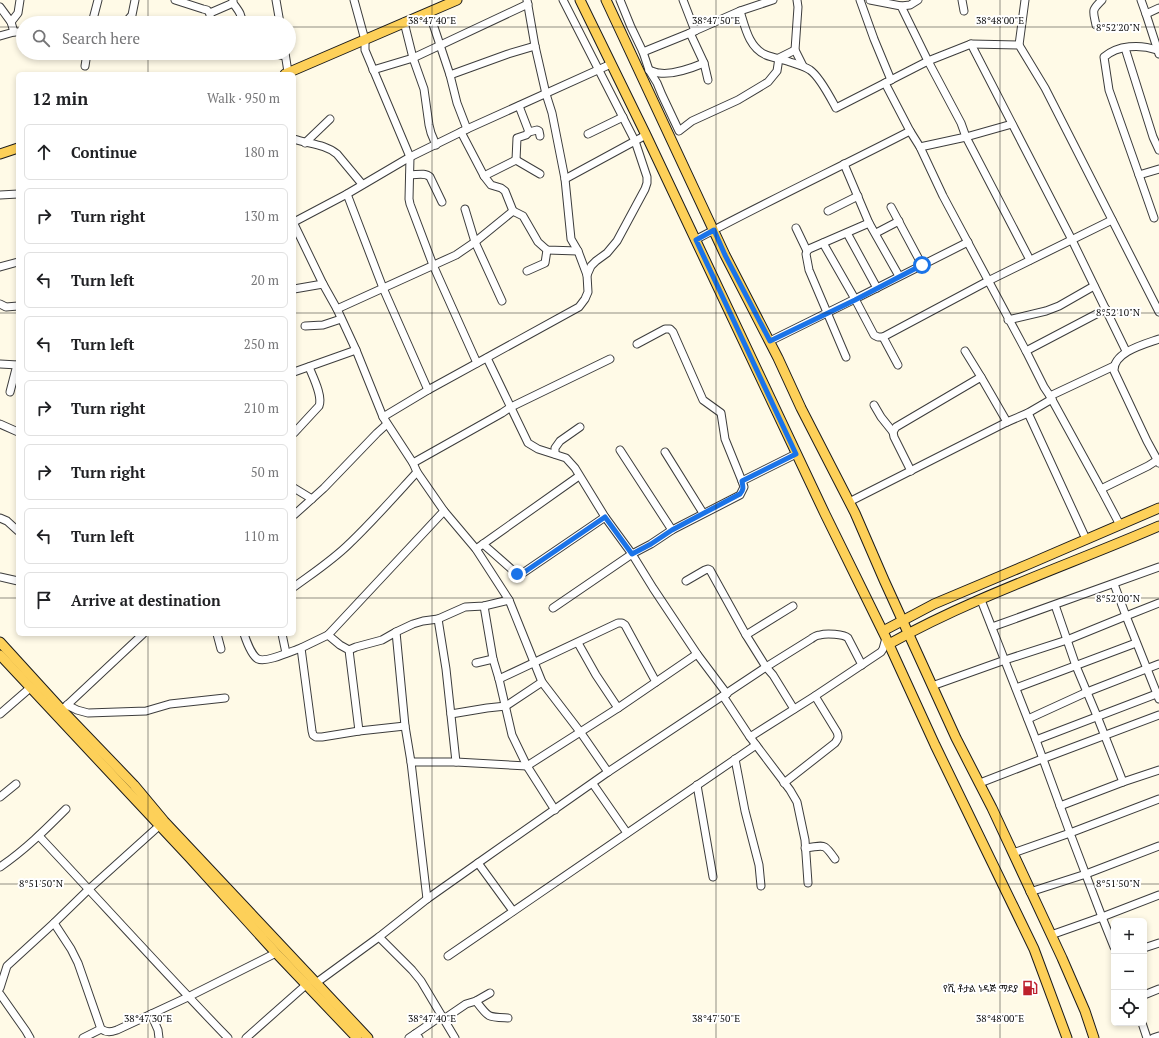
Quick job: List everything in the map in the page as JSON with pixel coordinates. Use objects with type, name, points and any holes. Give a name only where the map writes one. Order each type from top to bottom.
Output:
[{"type":"main road","points":[[288,72],[457,0]]},
{"type":"main road","points":[[580,0],[696,240],[840,547],[886,638],[933,741],[1034,949],[1067,1038]]},
{"type":"main road","points":[[606,0],[725,255],[770,341],[801,408],[849,502],[956,738],[980,783],[1051,935],[1085,1011],[1094,1038]]},
{"type":"main road","points":[[0,154],[16,149]]},
{"type":"main road","points":[[886,638],[903,621],[934,604],[1159,508]]},
{"type":"main road","points":[[886,638],[908,633],[982,600],[1159,526]]},
{"type":"main road","points":[[0,642],[62,710],[134,785],[164,821],[312,984],[357,1038]]},
{"type":"main road","points":[[0,655],[30,688],[62,710],[159,826],[276,953],[312,984],[368,1038]]},
{"type":"street","points":[[11,22],[18,12],[20,0]]},
{"type":"street","points":[[94,16],[98,0]]},
{"type":"street","points":[[131,16],[135,0]]},
{"type":"street","points":[[176,0],[203,9],[210,13],[233,2],[242,16]]},
{"type":"street","points":[[276,0],[279,16]]},
{"type":"street","points":[[354,0],[365,40],[365,50],[410,156],[410,204],[433,265],[477,363]]},
{"type":"street","points":[[564,0],[635,142],[647,177],[645,189],[617,242],[607,253],[591,266],[587,275]]},
{"type":"street","points":[[620,0],[643,52],[649,70],[657,83],[679,131],[692,121],[738,100],[768,82],[777,71],[779,58]]},
{"type":"street","points":[[683,0],[708,80]]},
{"type":"street","points":[[643,52],[740,11],[773,0]]},
{"type":"street","points":[[797,0],[798,7],[795,50],[803,66]]},
{"type":"street","points":[[860,0],[888,81],[910,131],[920,147],[943,196],[1008,320],[1120,525]]},
{"type":"street","points":[[870,0],[901,6],[918,0]]},
{"type":"street","points":[[962,0],[964,11]]},
{"type":"street","points":[[1026,0],[1019,45],[1045,88],[1159,312]]},
{"type":"street","points":[[1096,25],[1093,11],[1102,0]]},
{"type":"street","points":[[1141,0],[1158,52]]},
{"type":"street","points":[[374,70],[413,58],[528,2],[535,46],[546,94],[552,112],[565,179],[572,239],[587,275],[588,292],[585,300],[578,307],[383,416]]},
{"type":"street","points":[[901,6],[961,123],[966,137],[1030,260]]},
{"type":"street","points":[[1146,14],[1159,8]]},
{"type":"street","points":[[0,36],[14,32],[11,22],[1,11]]},
{"type":"street","points":[[740,11],[750,40],[756,47],[767,56],[779,58],[803,66],[812,71],[836,108],[928,61],[971,44],[1019,45]]},
{"type":"street","points":[[429,12],[450,75],[464,131],[484,176],[491,185],[505,191],[513,211],[523,216],[538,242],[547,250],[578,251]]},
{"type":"street","points":[[404,22],[413,58],[424,89],[429,125],[436,145]]},
{"type":"street","points":[[971,44],[1072,240],[1126,352]]},
{"type":"street","points":[[450,75],[535,46]]},
{"type":"street","points":[[1154,218],[1109,90],[1104,57],[1108,53],[1138,46],[1148,47],[1158,52]]},
{"type":"street","points":[[1126,48],[1153,137],[1159,150]]},
{"type":"street","points":[[779,58],[795,50]]},
{"type":"street","points":[[86,60],[86,66]]},
{"type":"street","points":[[285,60],[286,72]]},
{"type":"street","points":[[296,222],[347,194],[410,156],[611,64]]},
{"type":"street","points":[[649,70],[659,73],[671,72],[704,64]]},
{"type":"street","points":[[520,106],[529,132]]},
{"type":"street","points":[[588,134],[623,117]]},
{"type":"street","points":[[305,143],[330,119]]},
{"type":"street","points":[[920,147],[966,137],[1012,124]]},
{"type":"street","points":[[516,160],[517,138],[537,130],[539,131],[540,136]]},
{"type":"street","points":[[696,240],[755,208],[910,131]]},
{"type":"street","points":[[565,179],[646,135]]},
{"type":"street","points":[[296,140],[328,147],[337,154],[362,184]]},
{"type":"street","points":[[484,176],[516,160]]},
{"type":"street","points":[[516,160],[540,174]]},
{"type":"street","points":[[844,164],[869,223],[899,276]]},
{"type":"street","points":[[1139,175],[1159,169]]},
{"type":"street","points":[[410,175],[428,175],[442,202]]},
{"type":"street","points":[[0,196],[16,194]]},
{"type":"street","points":[[347,194],[383,288],[428,390]]},
{"type":"street","points":[[828,211],[858,196]]},
{"type":"street","points":[[891,207],[922,265]]},
{"type":"street","points":[[466,209],[475,242],[502,301]]},
{"type":"street","points":[[337,309],[456,254],[475,242],[513,211]]},
{"type":"street","points":[[823,243],[874,335],[882,337],[988,281],[1112,220]]},
{"type":"street","points":[[876,233],[899,221]]},
{"type":"street","points":[[807,251],[869,223]]},
{"type":"street","points":[[296,227],[356,350],[387,424],[413,463],[417,472],[444,511],[476,549],[509,600],[542,682],[581,732],[608,772]]},
{"type":"street","points":[[796,228],[807,251],[806,258],[809,270],[846,357]]},
{"type":"street","points":[[847,233],[877,288]]},
{"type":"street","points":[[564,250],[572,239]]},
{"type":"street","points":[[770,341],[855,300],[899,276],[968,242]]},
{"type":"street","points":[[527,271],[545,263],[547,250]]},
{"type":"street","points":[[0,267],[16,263]]},
{"type":"street","points":[[296,289],[323,284]]},
{"type":"street","points":[[1008,320],[1046,311],[1059,306],[1094,286]]},
{"type":"street","points":[[0,304],[6,307],[16,306]]},
{"type":"street","points":[[1026,351],[1106,309]]},
{"type":"street","points":[[305,326],[323,324],[341,319]]},
{"type":"street","points":[[553,608],[632,554],[651,544],[672,530],[740,494],[744,487],[725,439],[721,413],[703,400],[673,332],[670,329],[665,330],[637,344]]},
{"type":"street","points":[[882,337],[898,364]]},
{"type":"street","points":[[1100,489],[1158,460],[1147,441],[1114,371],[1114,366],[1115,362],[1126,352],[1159,339]]},
{"type":"street","points":[[296,371],[356,350]]},
{"type":"street","points":[[965,351],[1007,422]]},
{"type":"street","points":[[488,358],[528,443],[538,449],[566,458],[575,468],[605,517],[632,554],[725,695],[750,737],[797,802],[805,848],[808,883]]},
{"type":"street","points":[[413,463],[511,407],[610,359]]},
{"type":"street","points":[[0,364],[16,365]]},
{"type":"street","points":[[849,502],[1007,422],[1028,413],[1051,398],[1114,366]]},
{"type":"street","points":[[296,431],[320,402],[320,396],[309,367]]},
{"type":"street","points":[[10,392],[16,369]]},
{"type":"street","points":[[893,432],[896,427],[981,377]]},
{"type":"street","points":[[874,405],[893,432],[911,471]]},
{"type":"street","points":[[1028,413],[1086,539]]},
{"type":"street","points":[[0,424],[16,431]]},
{"type":"street","points":[[296,513],[387,424]]},
{"type":"street","points":[[555,454],[555,448],[560,442],[580,427]]},
{"type":"street","points":[[620,450],[672,530]]},
{"type":"street","points":[[665,452],[703,513]]},
{"type":"street","points":[[742,481],[796,454]]},
{"type":"street","points":[[296,585],[315,572],[349,544],[379,514],[417,472]]},
{"type":"street","points":[[476,549],[579,476]]},
{"type":"street","points":[[296,489],[312,499]]},
{"type":"street","points":[[245,636],[253,654],[257,659],[262,660],[301,648],[328,634],[444,511]]},
{"type":"street","points":[[483,544],[520,575],[605,517]]},
{"type":"street","points":[[0,518],[7,521],[16,529]]},
{"type":"street","points":[[992,627],[1159,567]]},
{"type":"street","points":[[686,581],[705,570],[710,570],[746,635],[794,709]]},
{"type":"street","points":[[0,577],[16,581]]},
{"type":"street","points":[[1036,740],[1158,695],[1146,669],[1114,584]]},
{"type":"street","points":[[349,650],[382,640],[396,632],[424,621],[438,619],[465,608],[484,606],[509,600]]},
{"type":"street","points":[[982,600],[1111,940]]},
{"type":"street","points":[[932,686],[1067,640],[1159,603]]},
{"type":"street","points":[[1055,605],[1076,666],[1098,716],[1123,782]]},
{"type":"street","points":[[484,606],[493,659],[506,706],[512,735],[527,766],[555,810]]},
{"type":"street","points":[[746,635],[793,606]]},
{"type":"street","points":[[438,619],[446,668],[456,762]]},
{"type":"street","points":[[499,679],[618,623],[622,623],[656,682]]},
{"type":"street","points":[[396,632],[405,726],[411,762],[427,899]]},
{"type":"street","points":[[328,634],[340,645],[349,650]]},
{"type":"street","points":[[246,1038],[312,984],[379,937],[427,899],[594,784],[608,772],[766,667],[811,639],[818,635],[824,634],[845,636],[848,638],[862,665]]},
{"type":"street","points":[[62,710],[141,636]]},
{"type":"street","points":[[218,636],[221,649]]},
{"type":"street","points":[[282,636],[286,653]]},
{"type":"street","points":[[750,737],[881,652],[886,638]]},
{"type":"street","points":[[578,643],[596,675],[618,708]]},
{"type":"street","points":[[1016,688],[1136,643]]},
{"type":"street","points":[[301,648],[313,735],[316,737],[322,737],[405,726]]},
{"type":"street","points":[[349,650],[359,731]]},
{"type":"street","points":[[411,762],[456,762],[527,766],[618,708],[697,654]]},
{"type":"street","points":[[476,664],[493,659]]},
{"type":"street","points":[[1028,719],[1087,692],[1159,664]]},
{"type":"street","points":[[451,714],[506,706],[542,682]]},
{"type":"street","points":[[0,714],[30,688]]},
{"type":"street","points":[[784,783],[835,743],[838,739],[837,732],[815,696]]},
{"type":"street","points":[[62,710],[77,710],[88,713],[146,711],[170,704],[226,698]]},
{"type":"street","points":[[980,783],[1042,758],[1159,715]]},
{"type":"street","points":[[448,956],[756,745]]},
{"type":"street","points":[[735,760],[745,811],[758,864],[761,886]]},
{"type":"street","points":[[1060,806],[1159,770]]},
{"type":"street","points":[[0,797],[16,784]]},
{"type":"street","points":[[594,784],[627,833]]},
{"type":"street","points":[[697,786],[714,877]]},
{"type":"street","points":[[1012,853],[1159,799]]},
{"type":"street","points":[[0,867],[16,856],[39,836],[66,809]]},
{"type":"street","points":[[0,988],[3,967],[54,923],[89,889],[159,826]]},
{"type":"street","points":[[39,836],[225,1037]]},
{"type":"street","points":[[1030,892],[1086,874],[1159,846]]},
{"type":"street","points":[[805,848],[826,847],[835,859]]},
{"type":"street","points":[[478,863],[513,911]]},
{"type":"street","points":[[1051,935],[1159,895]]},
{"type":"street","points":[[54,923],[71,949],[78,963],[101,1029],[105,1032],[117,1030],[188,997],[276,953]]},
{"type":"street","points":[[379,937],[412,970],[455,1038]]},
{"type":"street","points":[[1147,947],[1159,943]]},
{"type":"street","points":[[1147,994],[1159,989]]},
{"type":"street","points":[[408,1038],[417,1036],[443,1017],[490,993]]},
{"type":"street","points":[[0,994],[30,1038]]},
{"type":"street","points":[[476,1001],[489,1016],[508,1018]]},
{"type":"street","points":[[151,1014],[158,1030],[159,1038]]},
{"type":"street","points":[[1143,1026],[1147,1038]]},
{"type":"street","points":[[83,1038],[101,1029]]},
{"type":"street","points":[[1153,1038],[1159,1036]]},
{"type":"place","name":"የሺ ቶታል ነዳጅ ማደያ","points":[[1030,988]]},
{"type":"route","points":[[517,574],[520,575],[605,517],[632,554],[651,544],[672,530],[740,494],[744,487],[742,481],[796,454],[696,240],[714,230],[725,255],[770,341],[855,300],[922,265]]}]
